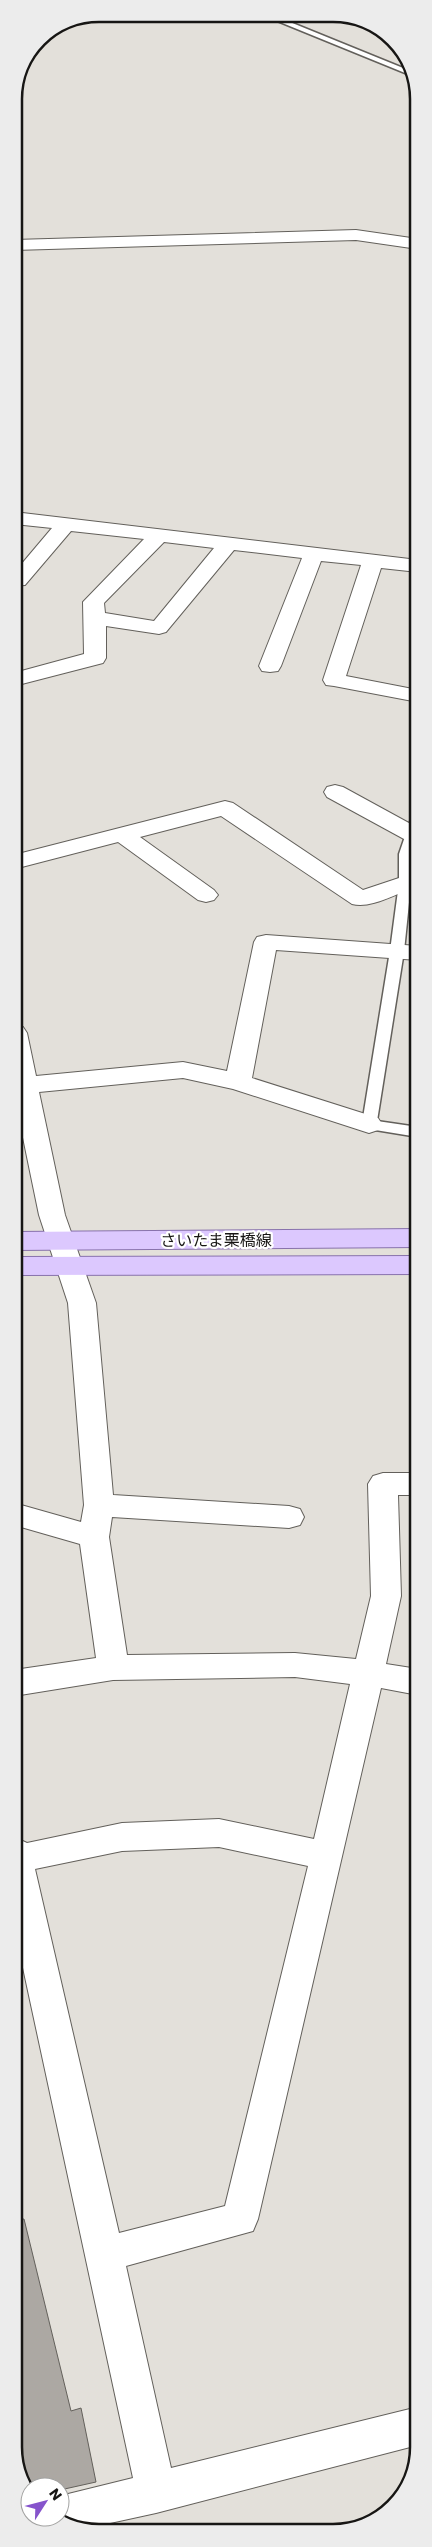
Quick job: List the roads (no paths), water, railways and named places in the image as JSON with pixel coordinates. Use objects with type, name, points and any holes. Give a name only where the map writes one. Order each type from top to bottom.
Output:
[{"type":"main road","name":"さいたま栗橋線","points":[[23,1264],[65,1253],[409,1238]]},
{"type":"main road","name":"さいたま栗橋線","points":[[23,1243],[65,1253],[409,1265]]},
{"type":"street","points":[[23,246],[356,235],[409,243]]},
{"type":"street","points":[[23,519],[409,565]]},
{"type":"street","points":[[23,575],[66,524]]},
{"type":"street","points":[[23,678],[95,658],[93,602],[160,535]]},
{"type":"street","points":[[95,618],[159,628],[229,543]]},
{"type":"street","points":[[270,666],[314,553]]},
{"type":"street","points":[[373,560],[334,680],[409,694]]},
{"type":"street","points":[[335,792],[409,823]]},
{"type":"street","points":[[23,860],[225,808],[360,899],[405,883]]},
{"type":"street","points":[[121,834],[206,895]]},
{"type":"street","points":[[238,1082],[266,942],[408,952]]},
{"type":"street","points":[[23,1085],[183,1070],[238,1082],[369,1124]]},
{"type":"street","points":[[23,1101],[52,1215],[82,1303],[99,1505],[94,1537],[113,1668]]},
{"type":"street","points":[[105,2254],[240,2219],[327,1856],[386,1596],[383,1484],[410,1484]]},
{"type":"street","points":[[99,1505],[290,1517]]},
{"type":"street","points":[[23,1517],[94,1537]]},
{"type":"street","points":[[23,1682],[113,1668],[295,1665],[369,1673],[410,1680]]},
{"type":"street","points":[[23,1854],[122,1837],[219,1833],[327,1856]]},
{"type":"street","points":[[23,1890],[105,2254],[156,2493]]},
{"type":"street","points":[[70,2514],[410,2428]]},
{"type":"lane","points":[[286,23],[404,71]]},
{"type":"lane","points":[[409,841],[405,854],[408,952],[369,1124],[409,1131]]}]
